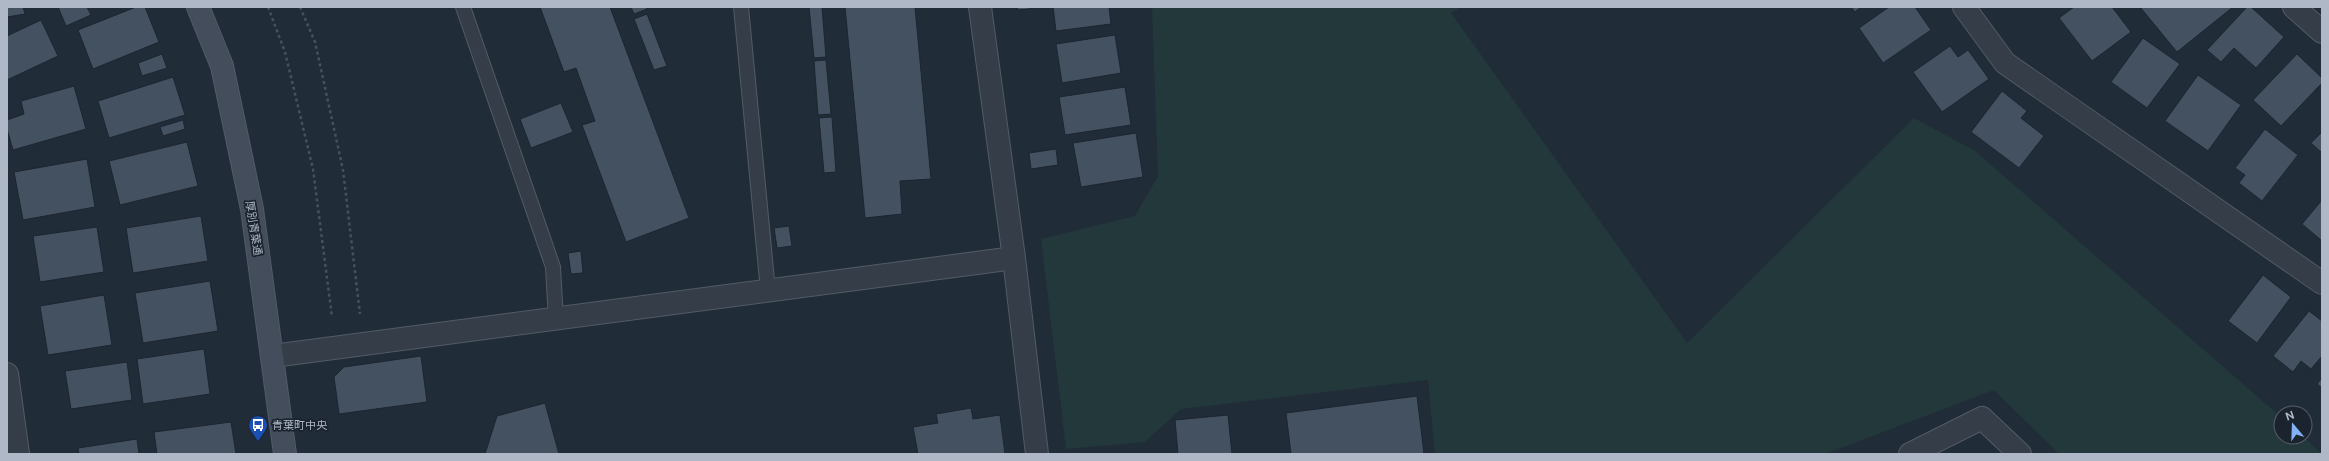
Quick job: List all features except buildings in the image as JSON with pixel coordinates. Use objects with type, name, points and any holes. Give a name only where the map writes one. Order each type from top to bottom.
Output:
[{"type":"street","name":"厚別青葉通","points":[[198,7],[224,74],[252,209],[285,454]]},
{"type":"street","points":[[980,7],[1014,258],[1037,454]]},
{"type":"street","points":[[1964,7],[2005,63],[2322,283]]},
{"type":"street","points":[[2294,7],[2322,32]]},
{"type":"street","points":[[272,356],[556,320],[768,290],[1014,258]]},
{"type":"street","points":[[7,374],[18,454]]},
{"type":"street","points":[[1910,454],[1982,418],[2020,454]]},
{"type":"lane","points":[[463,7],[553,267],[556,320]]},
{"type":"lane","points":[[741,7],[768,290]]},
{"type":"path","points":[[268,7],[285,52],[313,169],[333,319]]},
{"type":"path","points":[[300,7],[315,42],[343,170],[360,315]]},
{"type":"green space","points":[[1152,7],[1461,7],[1451,13],[1687,343],[1914,118],[1975,151],[2273,410],[2273,445],[2312,445],[2322,454],[2059,454],[1994,390],[1825,454],[1435,454],[1428,380],[1181,409],[1145,442],[1066,449],[1041,239],[1135,216],[1158,176]]},
{"type":"place","name":"青葉町中央","points":[[258,442]]}]
